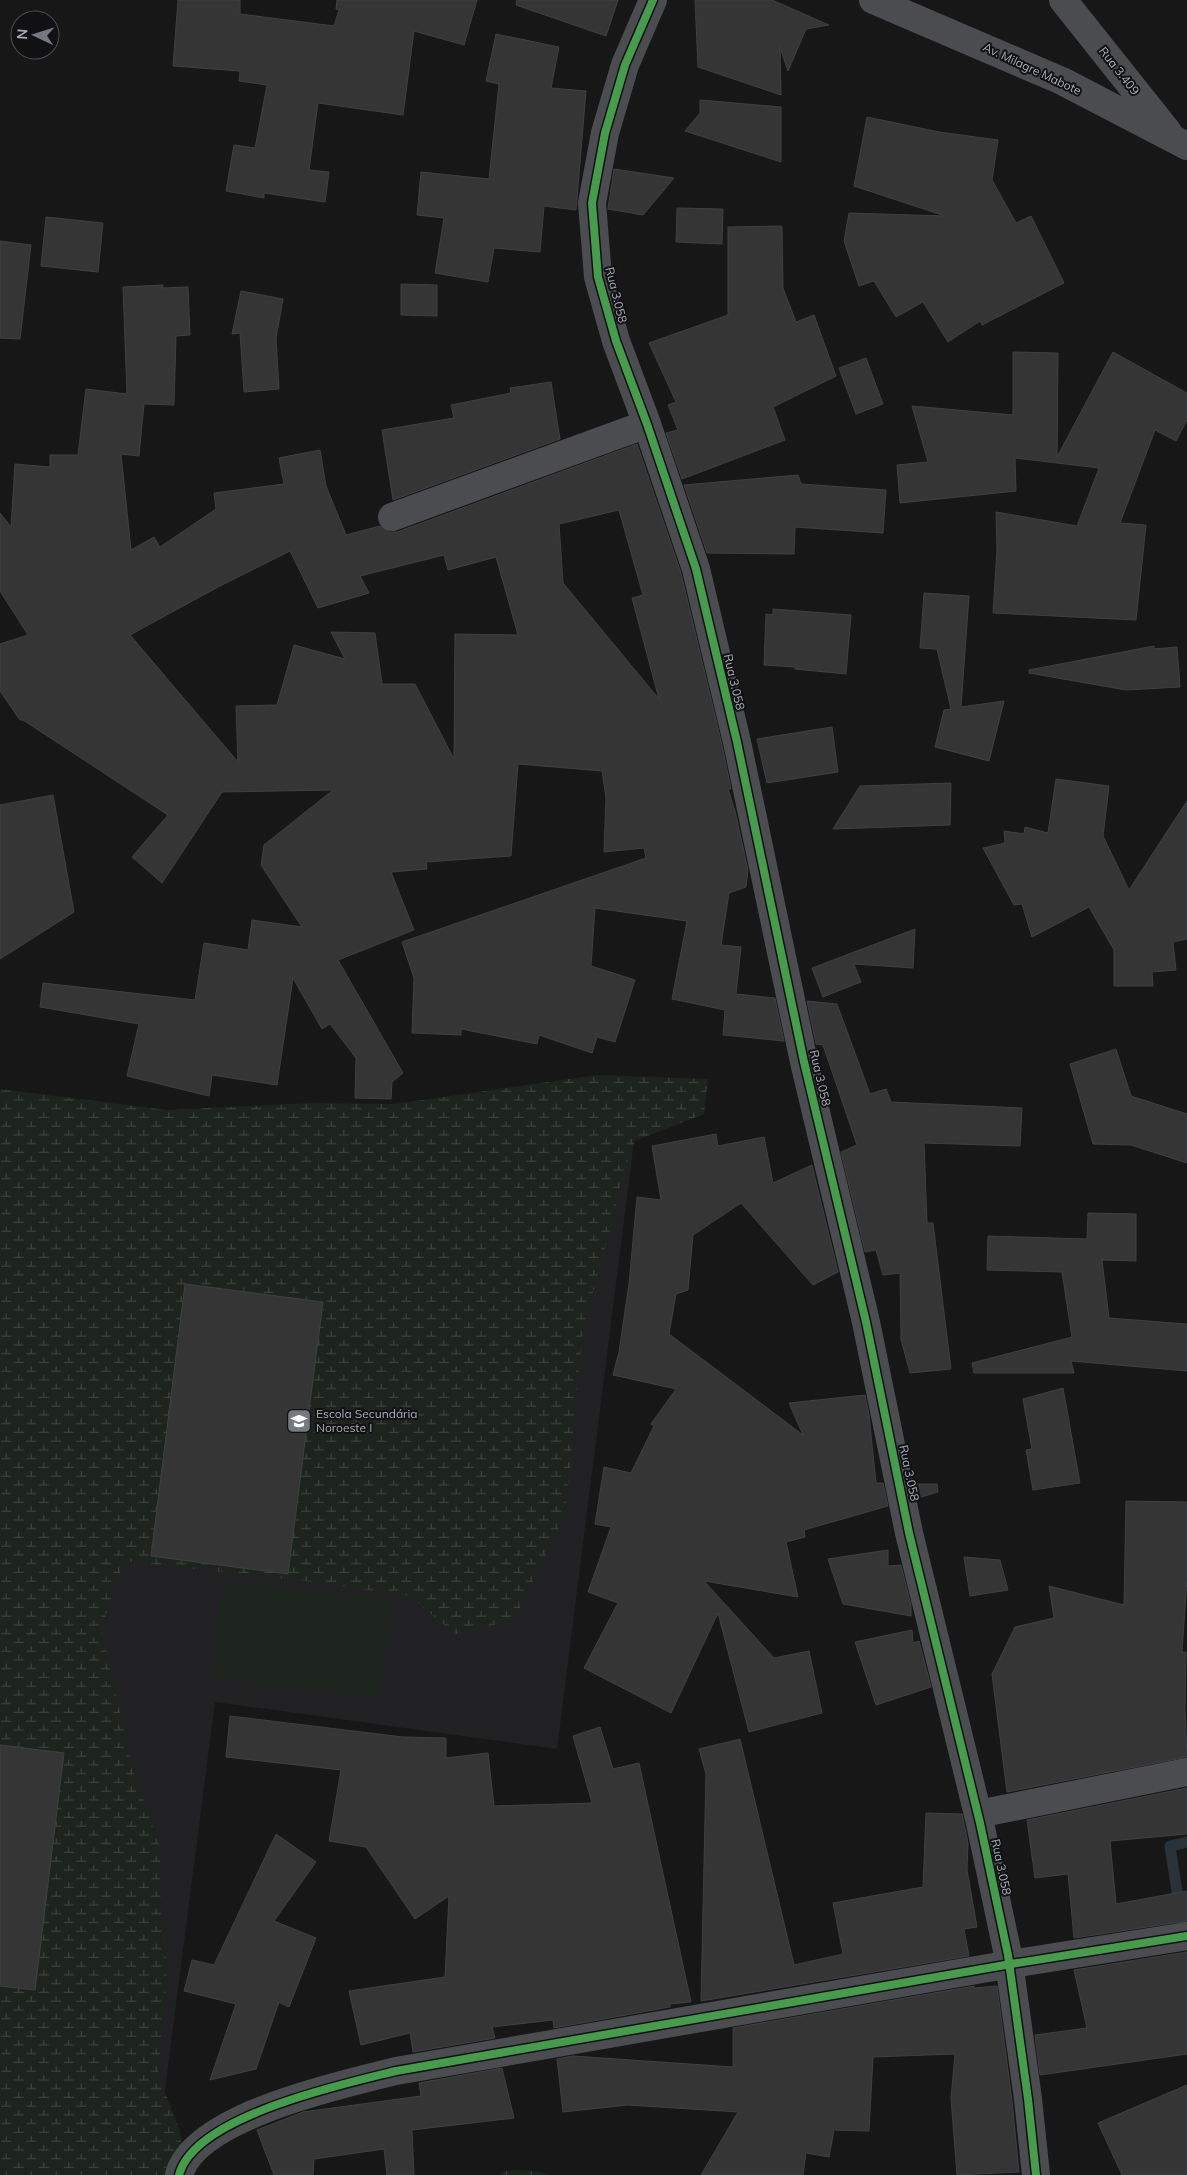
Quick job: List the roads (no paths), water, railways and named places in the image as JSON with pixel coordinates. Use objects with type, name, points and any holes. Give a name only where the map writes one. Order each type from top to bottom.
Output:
[{"type":"street","name":"Rua 3.058","points":[[653,0],[625,65],[605,132],[592,203],[598,276],[616,341],[647,424],[696,569],[737,742],[804,1062],[866,1322],[909,1533],[978,1814],[1009,1964],[1028,2099],[1036,2175]]},
{"type":"street","name":"Av. Milagre Mabote","points":[[873,0],[1062,81],[1181,144]]},
{"type":"street","name":"Rua 3.409","points":[[1063,0],[1181,144]]},
{"type":"street","points":[[392,517],[647,424]]},
{"type":"street","points":[[978,1814],[1187,1772]]},
{"type":"street","points":[[179,2175],[193,2151],[217,2133],[251,2116],[304,2094],[396,2071],[1009,1964],[1187,1936]]},
{"type":"waterway","points":[[1183,1930],[1170,1846],[1187,1842]]},
{"type":"place","name":"Escola Secundária Noroeste I","points":[[299,1421]]}]
